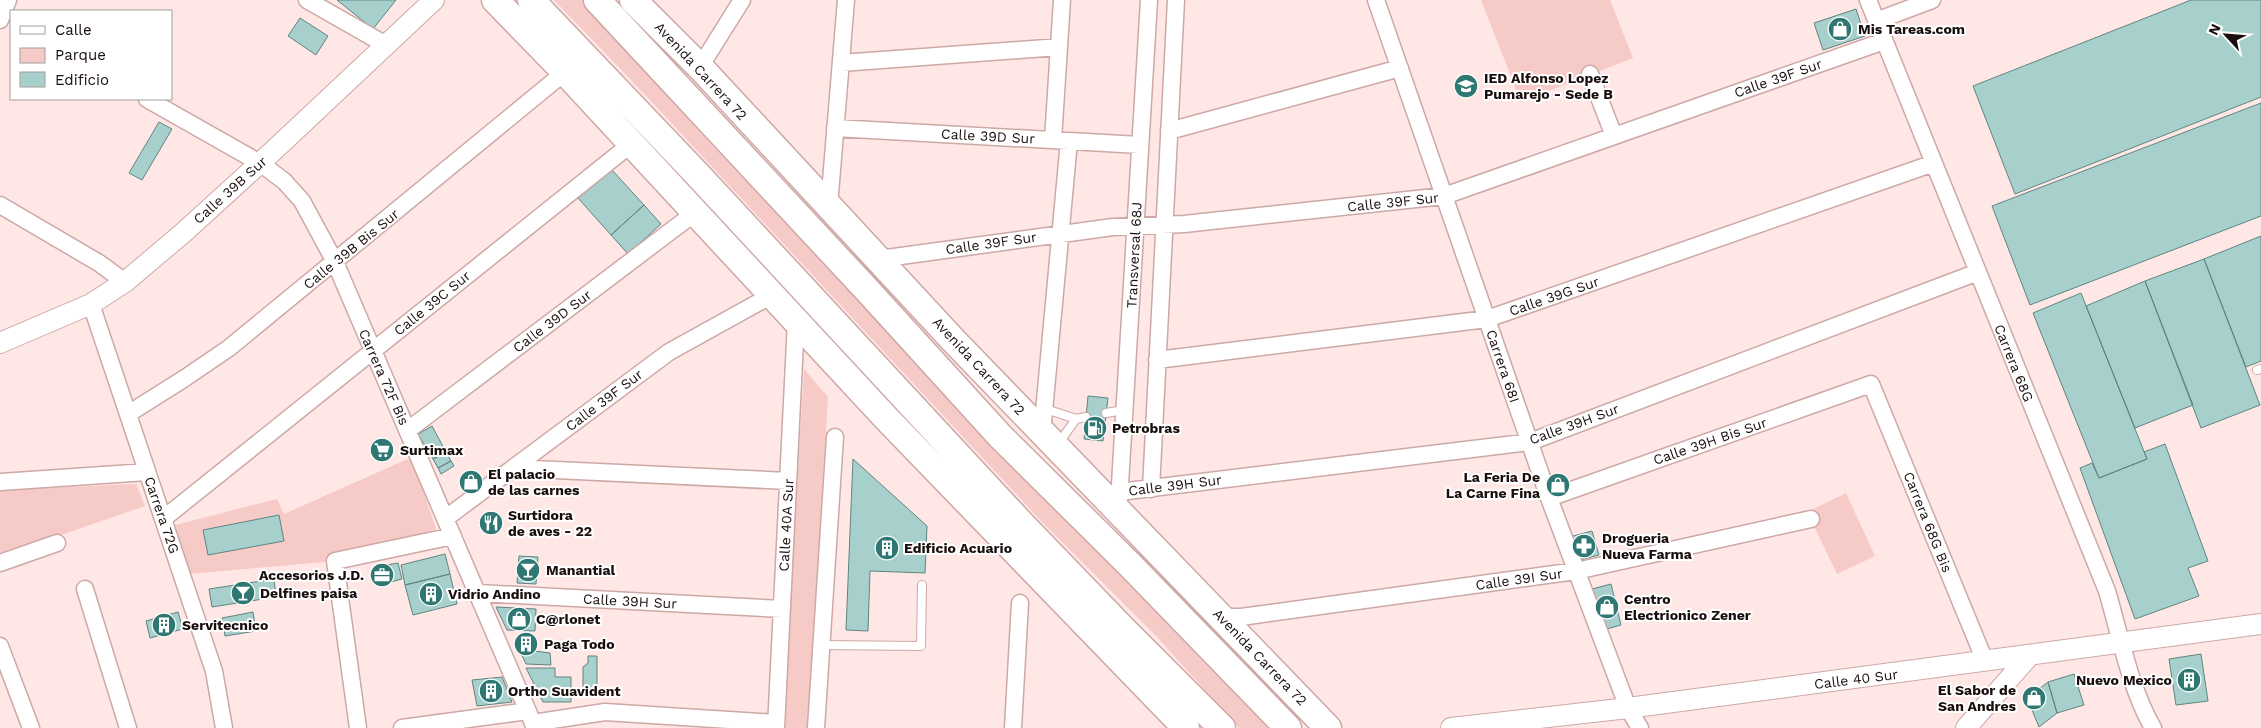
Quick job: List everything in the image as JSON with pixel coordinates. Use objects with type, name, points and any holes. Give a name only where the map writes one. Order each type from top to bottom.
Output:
[{"type":"highway","points":[[495,0],[696,212],[886,418],[1186,728]]},
{"type":"highway","points":[[531,0],[697,174],[1018,520],[1222,728]]},
{"type":"highway","name":"Avenida Carrera 72","points":[[596,0],[868,290],[1032,470],[1130,565],[1288,728]]},
{"type":"highway","name":"Avenida Carrera 72","points":[[633,0],[700,67],[954,340],[1119,501],[1223,617],[1328,728]]},
{"type":"highway","points":[[631,144],[697,174]]},
{"type":"highway","points":[[911,293],[933,363]]},
{"type":"street","points":[[3,20],[8,0]]},
{"type":"street","points":[[307,0],[386,45]]},
{"type":"street","name":"Calle 39B Sur","points":[[0,343],[91,304],[126,282],[260,163],[434,0]]},
{"type":"street","points":[[700,67],[742,0]]},
{"type":"street","points":[[829,206],[846,0]]},
{"type":"street","points":[[1047,429],[1060,234],[1061,140],[1059,47],[1062,0]]},
{"type":"street","name":"Transversal 68J","points":[[1119,501],[1149,0]]},
{"type":"street","name":"Transversal 68J","points":[[1151,489],[1176,0]]},
{"type":"street","name":"Carrera 68I","points":[[1376,0],[1549,498],[1628,708],[1640,728]]},
{"type":"street","name":"Carrera 68G","points":[[1868,0],[2107,591],[2140,702],[2153,728]]},
{"type":"street","points":[[1876,21],[1932,0]]},
{"type":"street","name":"Calle 39F Sur","points":[[879,259],[1060,234],[1444,196],[1884,41]]},
{"type":"street","points":[[841,63],[1059,47]]},
{"type":"street","points":[[1169,131],[1400,68]]},
{"type":"street","name":"Calle 39B Bis Sur","points":[[128,414],[229,348],[565,72]]},
{"type":"street","points":[[1590,74],[1614,136]]},
{"type":"street","name":"Carrera 72F Bis","points":[[149,100],[260,163],[284,181],[302,201],[335,262],[532,721]]},
{"type":"street","name":"Calle 39D Sur","points":[[836,128],[1140,145]]},
{"type":"street","name":"Calle 39C Sur","points":[[163,519],[631,144]]},
{"type":"street","name":"Calle 39G Sur","points":[[1157,360],[1487,319],[1934,163]]},
{"type":"street","points":[[0,205],[99,263],[126,282]]},
{"type":"street","name":"Calle 39D Sur","points":[[408,430],[696,212]]},
{"type":"street","name":"Calle 39H Sur","points":[[1119,501],[1151,489],[1530,442],[1978,272]]},
{"type":"street","name":"Calle 39F Sur","points":[[446,518],[669,352],[772,295]]},
{"type":"street","name":"Carrera 72G","points":[[91,304],[214,671],[224,728]]},
{"type":"street","name":"Calle 40A Sur","points":[[776,725],[796,321]]},
{"type":"street","name":"Calle 39H Bis Sur","points":[[1549,498],[1871,384]]},
{"type":"street","name":"Carrera 68G Bis","points":[[1871,384],[1985,661]]},
{"type":"street","points":[[816,728],[835,437]]},
{"type":"street","points":[[514,468],[788,481]]},
{"type":"street","points":[[0,482],[147,472]]},
{"type":"street","name":"Calle 39I Sur","points":[[1223,617],[1250,616],[1576,571],[1811,519]]},
{"type":"street","points":[[358,728],[335,561],[453,536]]},
{"type":"street","points":[[0,563],[57,543]]},
{"type":"street","points":[[85,589],[128,728]]},
{"type":"street","name":"Calle 39H Sur","points":[[478,593],[782,609]]},
{"type":"street","points":[[1013,728],[1020,603]]},
{"type":"street","name":"Calle 40 Sur","points":[[1456,728],[1628,708],[2261,624]]},
{"type":"street","points":[[0,646],[32,728]]},
{"type":"street","points":[[1966,728],[2030,655]]},
{"type":"street","points":[[402,728],[532,721],[605,712],[776,725]]},
{"type":"lane","points":[[1106,413],[1124,410]]},
{"type":"lane","points":[[1047,429],[1086,417]]},
{"type":"lane","points":[[1047,429],[1076,419]]},
{"type":"lane","points":[[821,645],[921,646],[922,584]]},
{"type":"green space","points":[[554,0],[584,0],[1275,728],[1239,728],[1157,637],[1043,523],[650,100]]},
{"type":"green space","points":[[1481,0],[1610,0],[1633,58],[1521,102]]},
{"type":"green space","points":[[804,369],[828,397],[808,728],[783,728]]},
{"type":"green space","points":[[412,457],[436,529],[325,562],[189,574],[175,525],[277,499],[284,514]]},
{"type":"green space","points":[[136,484],[145,506],[0,556],[0,490]]},
{"type":"green space","points":[[1846,493],[1875,556],[1837,574],[1807,512]]},
{"type":"building","points":[[337,0],[396,0],[373,29]]},
{"type":"building","points":[[2191,0],[2261,0],[2261,97],[2015,194],[1973,86]]},
{"type":"building","name":"Mis Tareas.com","points":[[1856,9],[1865,36],[1823,50],[1814,23]]},
{"type":"building","points":[[300,18],[328,36],[316,55],[288,36]]},
{"type":"building","points":[[2261,103],[2261,216],[2030,305],[1992,206]]},
{"type":"building","points":[[159,122],[172,129],[142,180],[129,173]]},
{"type":"building","points":[[612,170],[644,205],[611,235],[578,198]]},
{"type":"building","points":[[644,205],[661,224],[628,254],[611,235]]},
{"type":"building","points":[[2261,236],[2261,361],[2246,367],[2204,259]]},
{"type":"building","points":[[2204,259],[2260,405],[2201,428],[2145,281]]},
{"type":"building","points":[[2145,281],[2193,405],[2135,428],[2086,306]]},
{"type":"building","points":[[2081,293],[2147,459],[2099,478],[2033,313]]},
{"type":"building","name":"Petrobras","points":[[1088,396],[1108,398],[1103,441],[1084,439]]},
{"type":"building","points":[[432,426],[446,452],[433,459],[418,434]]},
{"type":"building","points":[[2165,444],[2208,561],[2188,568],[2199,596],[2135,619],[2080,468],[2092,463],[2099,478],[2147,459],[2144,452]]},
{"type":"building","points":[[446,452],[451,461],[438,468],[433,459]]},
{"type":"building","name":"Edificio Acuario","points":[[853,459],[927,526],[925,573],[870,571],[868,631],[846,630]]},
{"type":"building","points":[[451,461],[454,466],[441,474],[438,468]]},
{"type":"building","name":"El palacio de las carnes","points":[[472,471],[481,485],[471,492],[462,478]]},
{"type":"building","name":"La Feria De La Carne Fina","points":[[1563,478],[1567,488],[1553,493],[1550,483]]},
{"type":"building","name":"Surtidora de aves - 22","points":[[485,514],[497,514],[497,532],[485,532]]},
{"type":"building","points":[[279,515],[284,541],[208,555],[203,530]]},
{"type":"building","name":"Drogueria Nueva Farma","points":[[1592,531],[1599,555],[1576,561],[1569,537]]},
{"type":"building","points":[[445,554],[450,574],[405,585],[401,565]]},
{"type":"building","name":"Manantial","points":[[519,556],[538,557],[536,584],[517,583]]},
{"type":"building","points":[[398,563],[402,579],[391,582],[387,565]]},
{"type":"building","name":"Accesorios J.D.","points":[[387,565],[391,582],[377,585],[373,568]]},
{"type":"building","name":"Vidrio Andino","points":[[450,574],[457,604],[413,615],[405,585]]},
{"type":"building","name":"Delfines paisa","points":[[274,579],[276,597],[212,607],[209,589]]},
{"type":"building","name":"Centro Electrionico Zener","points":[[1611,584],[1621,625],[1603,630],[1592,589]]},
{"type":"building","name":"C@rlonet","points":[[496,607],[536,609],[535,631],[507,630]]},
{"type":"building","name":"Servitecnico","points":[[178,612],[183,629],[150,638],[146,621]]},
{"type":"building","points":[[253,612],[256,631],[225,636],[222,618]]},
{"type":"building","name":"Paga Todo","points":[[515,639],[535,640],[535,651],[519,649]]},
{"type":"building","points":[[519,649],[550,653],[551,665],[526,664]]},
{"type":"building","name":"Nuevo Mexico","points":[[2201,654],[2208,701],[2176,705],[2169,659]]},
{"type":"building","points":[[588,656],[597,656],[597,695],[583,696],[583,667],[588,663]]},
{"type":"building","points":[[526,668],[555,668],[555,677],[571,677],[571,702],[543,702]]},
{"type":"building","points":[[2074,674],[2084,705],[2057,713],[2048,682]]},
{"type":"building","name":"Ortho Suavident","points":[[502,677],[512,702],[477,706],[472,680]]},
{"type":"building","points":[[2048,682],[2057,713],[2039,727],[2027,698]]},
{"type":"place","name":"Mis Tareas.com","points":[[1840,29]]},
{"type":"place","name":"IED Alfonso Lopez Pumarejo - Sede B","points":[[1466,86]]},
{"type":"place","name":"Petrobras","points":[[1095,428]]},
{"type":"place","name":"Surtimax","points":[[382,450]]},
{"type":"place","name":"El palacio de las carnes","points":[[471,482]]},
{"type":"place","name":"La Feria De La Carne Fina","points":[[1558,485]]},
{"type":"place","name":"Surtidora de aves - 22","points":[[491,523]]},
{"type":"place","name":"Drogueria Nueva Farma","points":[[1584,546]]},
{"type":"place","name":"Edificio Acuario","points":[[887,548]]},
{"type":"place","name":"Manantial","points":[[528,570]]},
{"type":"place","name":"Accesorios J.D.","points":[[382,575]]},
{"type":"place","name":"Delfines paisa","points":[[243,593]]},
{"type":"place","name":"Vidrio Andino","points":[[431,594]]},
{"type":"place","name":"Centro Electrionico Zener","points":[[1607,607]]},
{"type":"place","name":"C@rlonet","points":[[519,619]]},
{"type":"place","name":"Servitecnico","points":[[164,625]]},
{"type":"place","name":"Paga Todo","points":[[526,644]]},
{"type":"place","name":"Nuevo Mexico","points":[[2189,680]]},
{"type":"place","name":"Ortho Suavident","points":[[491,691]]},
{"type":"place","name":"El Sabor de San Andres","points":[[2034,698]]}]
